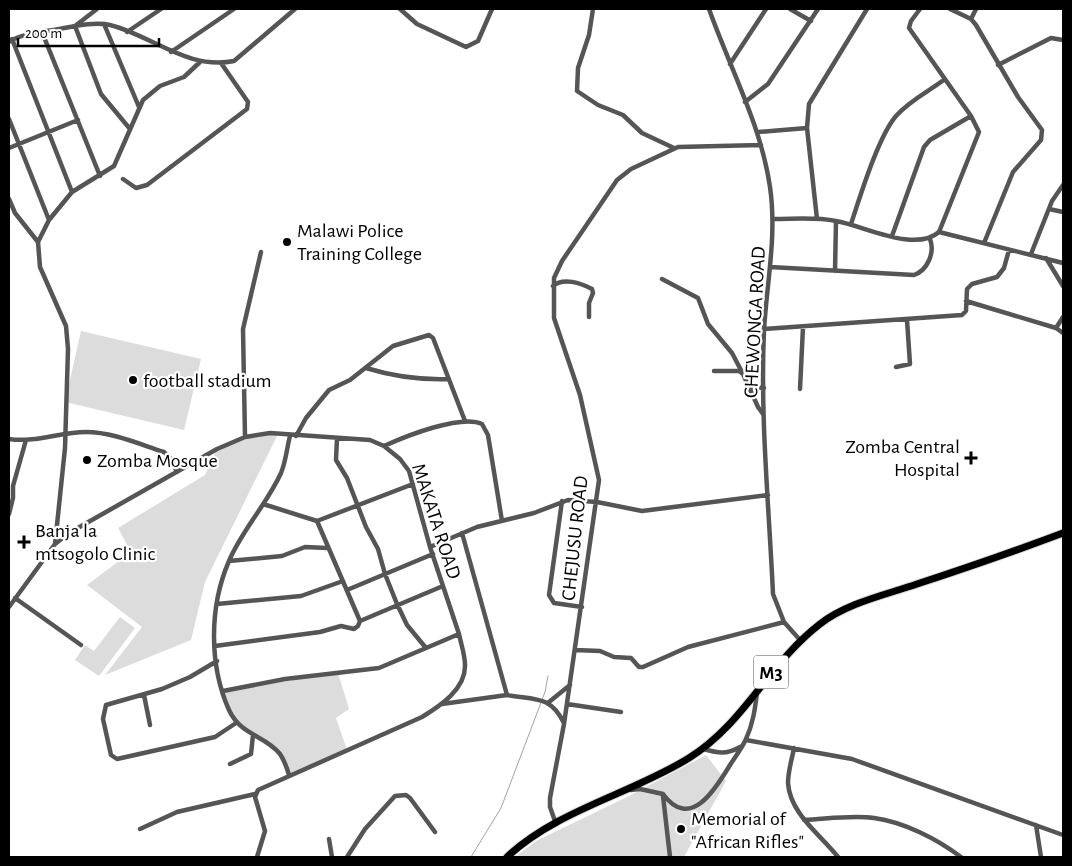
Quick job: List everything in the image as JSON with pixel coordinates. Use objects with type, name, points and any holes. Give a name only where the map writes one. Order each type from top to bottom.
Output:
[{"type":"highway","name":"M3","points":[[507,857],[523,844],[556,824],[676,766],[702,749],[733,723],[757,693],[778,662],[822,622],[851,606],[1063,533]]},
{"type":"street","points":[[75,26],[97,9]]},
{"type":"street","points":[[127,32],[161,9]]},
{"type":"street","points":[[171,52],[234,9]]},
{"type":"street","points":[[72,192],[10,40],[75,26],[104,24],[200,62],[221,63],[234,60],[295,9]]},
{"type":"street","points":[[400,9],[417,24],[466,47],[478,41],[492,9]]},
{"type":"street","points":[[593,9],[589,35],[578,68],[576,91],[598,105],[623,115],[642,133],[674,148],[762,145]]},
{"type":"street","name":"CHEWONGA ROAD","points":[[710,9],[758,132],[775,219],[764,329],[764,414],[773,594],[784,622],[800,640]]},
{"type":"street","points":[[730,64],[766,9]]},
{"type":"street","points":[[790,9],[811,21]]},
{"type":"street","points":[[745,102],[768,84],[818,9]]},
{"type":"street","points":[[817,220],[807,115],[814,93],[867,9]]},
{"type":"street","points":[[775,219],[836,221],[916,241],[930,239],[940,232],[978,138],[977,126],[909,28],[910,21],[920,9]]},
{"type":"street","points":[[950,9],[971,19],[1018,97],[1039,124],[1042,136],[1013,172],[984,243]]},
{"type":"street","points":[[971,19],[976,9]]},
{"type":"street","points":[[104,24],[139,108]]},
{"type":"street","points":[[75,26],[101,94],[130,129]]},
{"type":"street","points":[[42,32],[100,176]]},
{"type":"street","points":[[998,65],[1048,39],[1063,40]]},
{"type":"street","points":[[9,606],[55,544],[65,435],[68,349],[66,326],[40,267],[38,242],[49,220],[72,192],[110,170],[118,160],[144,100],[160,86],[184,77],[200,62]]},
{"type":"street","points":[[123,179],[136,188],[148,185],[247,109],[248,102],[221,63]]},
{"type":"street","points":[[851,224],[873,163],[892,121],[916,97],[945,79]]},
{"type":"street","points":[[892,236],[924,147],[930,140],[971,116]]},
{"type":"street","points":[[9,119],[49,220]]},
{"type":"street","points":[[9,148],[78,120]]},
{"type":"street","points":[[758,132],[807,128]]},
{"type":"street","name":"CHEJUSU ROAD","points":[[556,824],[550,798],[564,724],[582,607],[599,475],[580,395],[557,331],[553,286],[558,268],[622,176],[674,148]]},
{"type":"street","points":[[1031,254],[1049,209],[1063,185]]},
{"type":"street","points":[[9,198],[15,213],[38,242]]},
{"type":"street","points":[[1049,209],[1063,212]]},
{"type":"street","points":[[834,271],[836,221]]},
{"type":"street","points":[[940,232],[1063,262]]},
{"type":"street","points":[[770,268],[914,275],[923,270],[930,257],[930,239]]},
{"type":"street","points":[[764,329],[962,315],[966,311],[967,289],[972,284],[997,277],[1000,274],[1009,250]]},
{"type":"street","points":[[245,437],[243,329],[261,252]]},
{"type":"street","points":[[1046,258],[1063,286]]},
{"type":"street","points":[[662,279],[698,298],[708,324],[732,353],[758,407],[764,414]]},
{"type":"street","points":[[553,286],[562,281],[592,289],[589,317]]},
{"type":"street","points":[[966,301],[1056,328],[1063,333]]},
{"type":"street","points":[[1056,328],[1063,317]]},
{"type":"street","points":[[896,367],[910,364],[907,320]]},
{"type":"street","points":[[800,389],[803,327]]},
{"type":"street","points":[[296,436],[306,418],[324,395],[366,368],[393,346],[430,335],[434,338],[466,420]]},
{"type":"street","points":[[366,368],[382,373],[431,379],[449,378]]},
{"type":"street","points":[[714,371],[739,371],[743,374]]},
{"type":"street","points":[[750,387],[764,388]]},
{"type":"street","points":[[384,446],[406,436],[466,420],[482,424],[488,435],[502,521]]},
{"type":"street","points":[[9,439],[26,440],[80,432],[101,433],[164,452],[171,459],[177,472]]},
{"type":"street","name":"MAKATA ROAD","points":[[55,544],[69,533],[217,449],[245,437],[270,433],[290,436],[367,439],[384,446],[406,466],[413,484],[432,554],[459,634],[465,662],[464,673],[458,686],[441,704],[422,717],[264,786],[255,794],[177,812],[140,829]]},
{"type":"street","points":[[289,775],[280,754],[236,723],[223,691],[217,661],[214,626],[216,604],[229,560],[281,473],[290,436]]},
{"type":"street","points":[[337,438],[336,460],[347,478],[366,527],[378,549],[385,574],[397,604],[407,625],[426,648]]},
{"type":"street","points":[[9,514],[13,498],[13,486],[26,440]]},
{"type":"street","points":[[263,504],[317,521],[413,484]]},
{"type":"street","points":[[430,547],[462,533],[534,513],[562,501],[573,499],[649,511],[768,495]]},
{"type":"street","points":[[562,501],[549,595],[554,603],[582,607]]},
{"type":"street","points":[[317,521],[360,621]]},
{"type":"street","points":[[462,533],[507,695]]},
{"type":"street","points":[[229,560],[282,556],[305,547],[327,548]]},
{"type":"street","points":[[347,590],[432,554]]},
{"type":"street","points":[[216,604],[301,596],[343,581]]},
{"type":"street","points":[[215,646],[320,632],[338,626],[354,629],[360,621],[443,586]]},
{"type":"street","points":[[15,598],[81,645]]},
{"type":"street","points":[[575,650],[600,651],[614,656],[631,658],[640,668],[694,645],[784,622]]},
{"type":"street","points":[[223,691],[285,679],[379,668],[459,634]]},
{"type":"street","points":[[217,661],[181,682],[144,695],[110,703],[105,707],[103,719],[114,759],[215,737],[236,723]]},
{"type":"street","points":[[549,702],[570,685]]},
{"type":"street","points":[[627,790],[640,789],[663,794],[670,805],[680,810],[690,808],[712,794],[746,740],[754,716],[757,693]]},
{"type":"street","points":[[144,695],[150,725]]},
{"type":"street","points":[[441,704],[507,695],[549,702],[556,708],[564,724]]},
{"type":"street","points":[[567,704],[621,712]]},
{"type":"street","points":[[230,764],[251,754],[253,735]]},
{"type":"street","points":[[746,740],[852,759],[1063,835]]},
{"type":"street","points":[[702,749],[729,753],[741,747]]},
{"type":"street","points":[[794,748],[789,775],[789,789],[804,820],[838,857]]},
{"type":"street","points":[[255,794],[264,832],[257,857]]},
{"type":"street","points":[[663,794],[670,857]]},
{"type":"street","points":[[347,857],[365,829],[395,796],[406,795],[410,798],[435,832]]},
{"type":"street","points":[[804,820],[860,817],[886,820],[925,836],[961,857]]},
{"type":"street","points":[[1036,825],[1041,857]]},
{"type":"street","points":[[329,839],[332,857]]},
{"type":"shaded area","name":"football stadium","points":[[81,331],[201,359],[184,430],[65,402]]},
{"type":"shaded area","points":[[278,434],[205,582],[191,640],[105,675],[142,627],[87,585],[131,552],[118,528],[205,475],[217,449],[245,437]]},
{"type":"shaded area","points":[[120,617],[135,628],[99,676],[75,660],[85,645],[94,651]]},
{"type":"shaded area","points":[[338,673],[349,709],[336,718],[347,750],[289,775],[275,749],[236,723],[223,691]]},
{"type":"shaded area","points":[[706,755],[726,781],[684,857],[515,857],[536,841],[629,796]]},
{"type":"waterway","points":[[471,857],[501,808],[545,692],[548,676]]},
{"type":"place","name":"Malawi Police Training College","points":[[287,242]]},
{"type":"place","name":"football stadium","points":[[133,380]]},
{"type":"place","name":"Zomba Central Hospital","points":[[971,458]]},
{"type":"place","name":"Zomba Mosque","points":[[87,460]]},
{"type":"place","name":"Banja la mtsogolo Clinic","points":[[24,542]]},
{"type":"place","name":"Memorial of \"African Rifles\"","points":[[681,829]]}]
